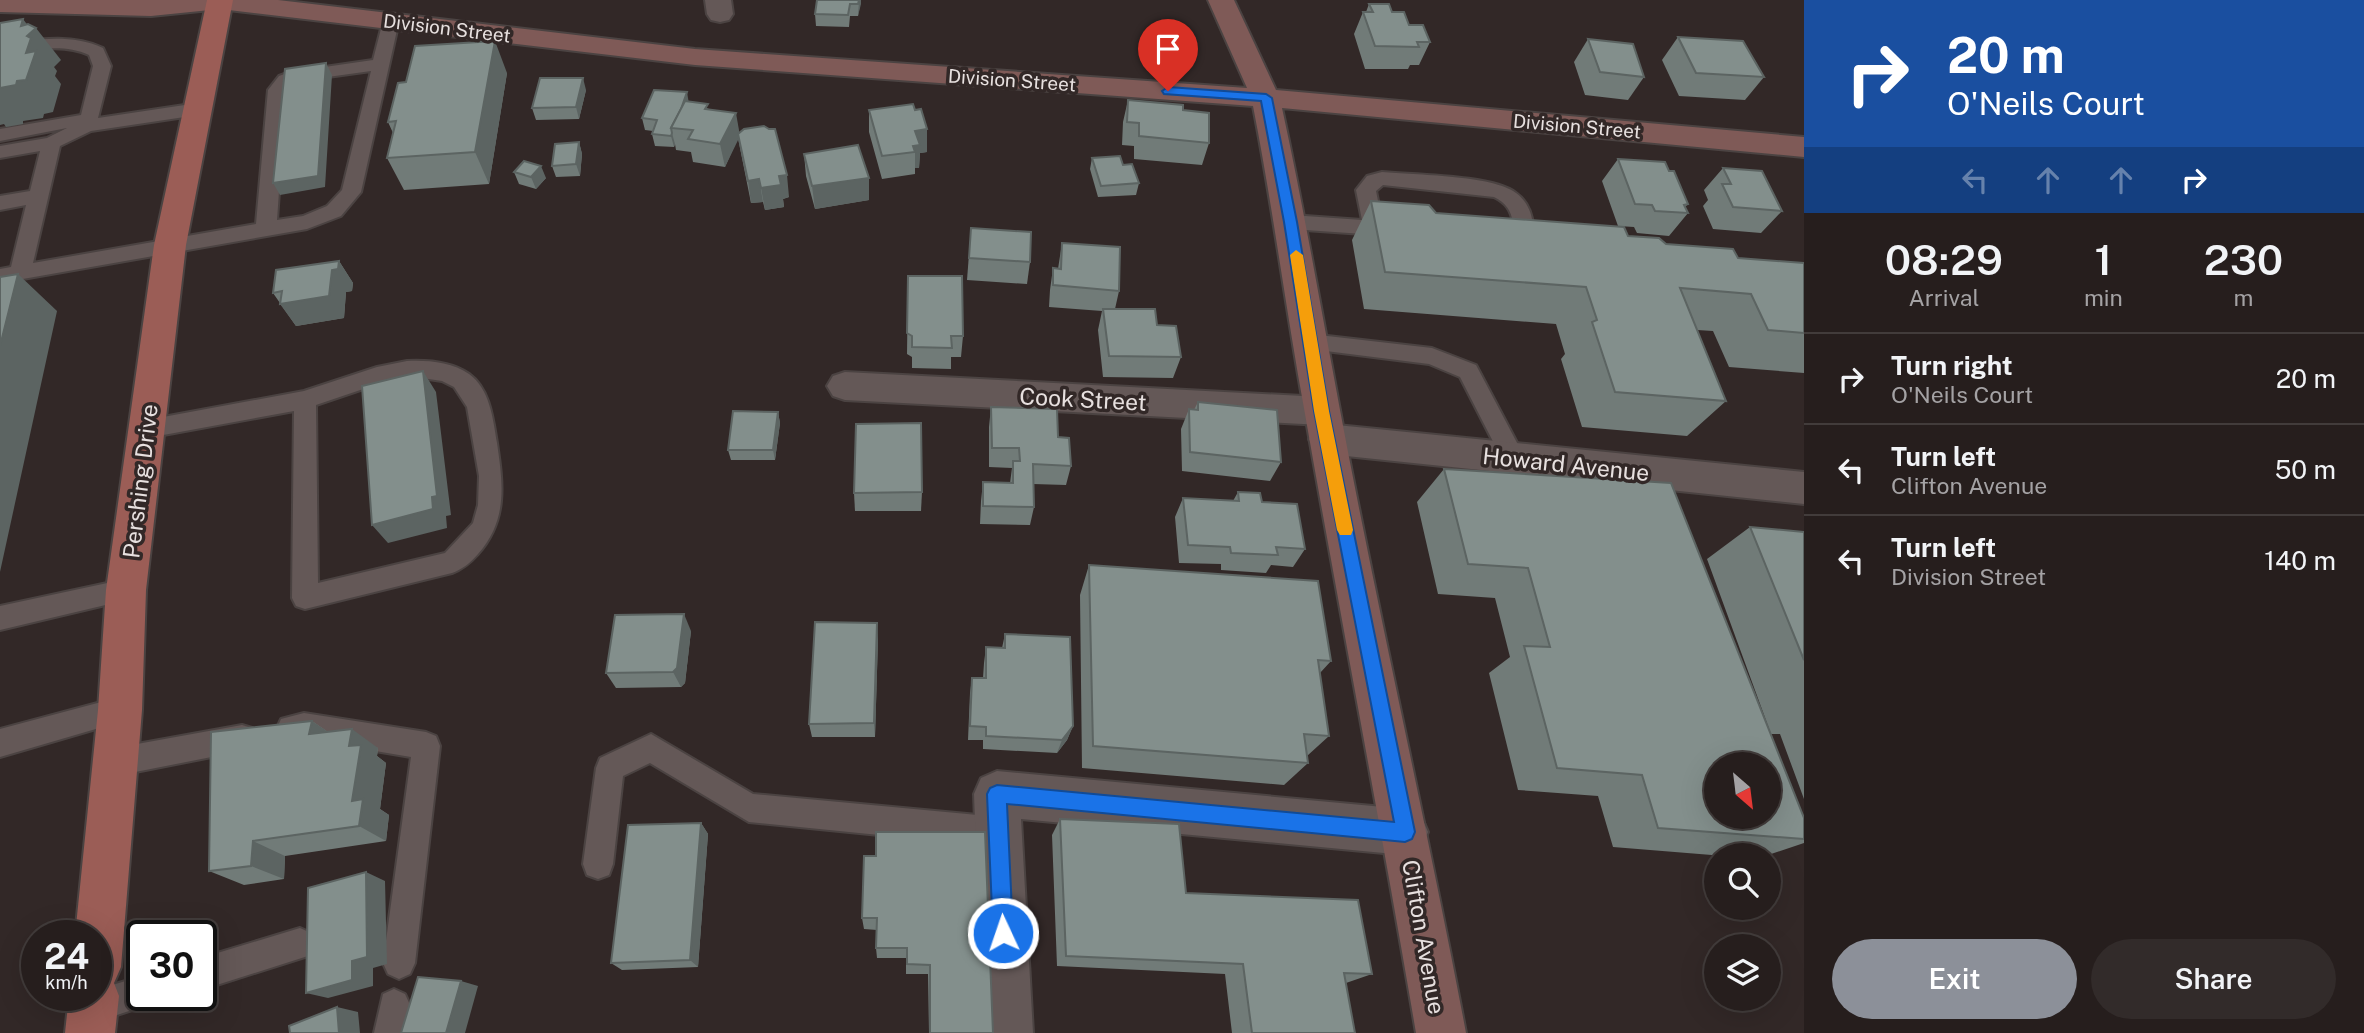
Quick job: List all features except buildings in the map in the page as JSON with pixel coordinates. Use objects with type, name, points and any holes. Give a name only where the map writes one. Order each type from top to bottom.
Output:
[{"type":"main road","name":"Pershing Drive","points":[[100,920],[120,710],[126,590],[170,244],[220,0]]},
{"type":"street","name":"Division Street","points":[[0,4],[151,8],[220,0],[317,6],[391,21],[695,57],[1266,98],[1804,147]]},
{"type":"street","name":"Clifton Avenue","points":[[1221,0],[1266,98],[1291,222],[1324,425],[1405,832],[1441,1033]]},
{"type":"street","name":"Cook Street","points":[[845,386],[1324,425]]},
{"type":"street","name":"Howard Avenue","points":[[1324,425],[1513,458],[1804,488]]},
{"type":"street","points":[[1008,1033],[997,794],[1405,832]]},
{"type":"lane","points":[[10,275],[170,244],[307,222],[334,211],[351,192],[391,21]]},
{"type":"lane","points":[[0,49],[79,45],[97,52],[102,66],[88,122],[51,143],[0,152]]},
{"type":"lane","points":[[266,229],[277,90],[285,80],[296,76],[381,64]]},
{"type":"lane","points":[[0,135],[198,109]]},
{"type":"lane","points":[[10,275],[38,196],[51,143]]},
{"type":"lane","points":[[1373,228],[1366,190],[1374,181],[1382,178],[1494,189],[1517,202],[1523,226],[1518,231],[1486,233]]},
{"type":"lane","points":[[0,203],[38,196]]},
{"type":"lane","points":[[1291,222],[1410,230]]},
{"type":"lane","points":[[1310,342],[1432,356],[1468,371],[1513,458]]},
{"type":"lane","points":[[146,429],[305,400],[379,376],[420,369],[446,373],[464,382],[475,396],[492,481],[490,516],[472,547],[452,562],[305,598],[305,400]]},
{"type":"lane","points":[[0,618],[126,590]]},
{"type":"lane","points":[[0,743],[120,710]]},
{"type":"lane","points":[[115,762],[304,726],[426,746],[399,963]]},
{"type":"lane","points":[[598,864],[610,768],[651,748],[749,808],[999,832]]},
{"type":"lane","points":[[217,969],[300,944]]},
{"type":"slow traffic","points":[[1296,255],[1345,530]]},
{"type":"route","points":[[1003,933],[997,794],[1405,832],[1322,411],[1291,222],[1266,98],[1168,91]]}]
